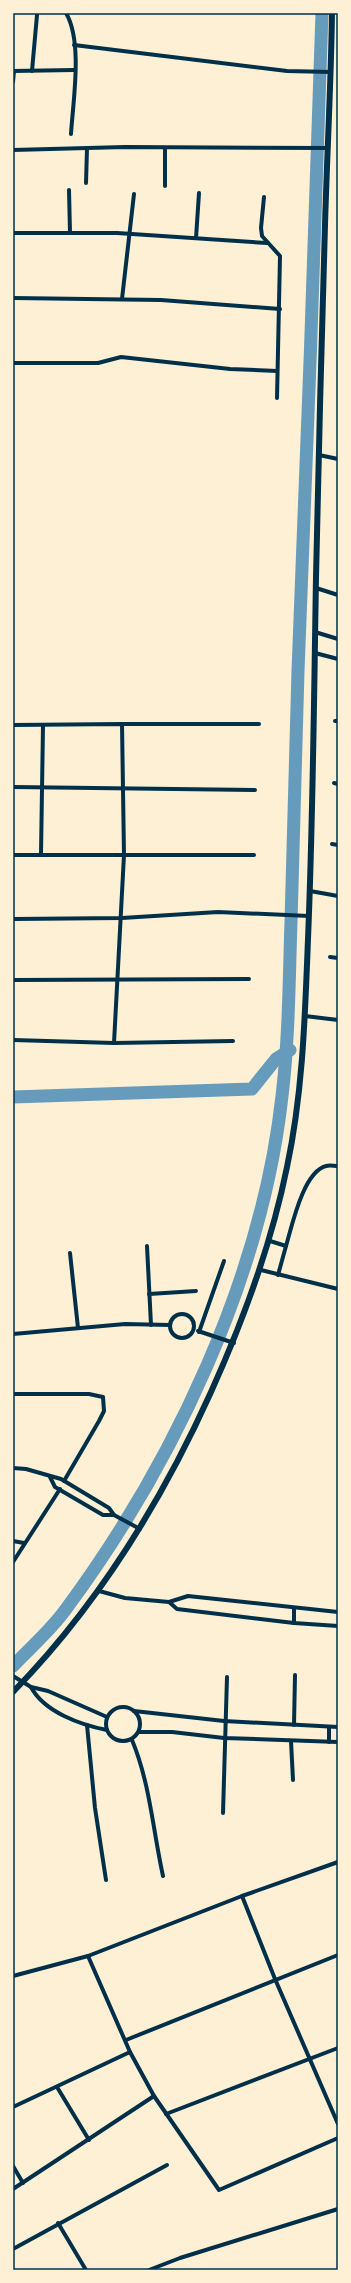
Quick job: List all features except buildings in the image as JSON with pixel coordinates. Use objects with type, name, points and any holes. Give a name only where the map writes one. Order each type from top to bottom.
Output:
[{"type":"street","points":[[66,13],[71,21],[74,45],[71,134]]},
{"type":"street","points":[[13,1692],[17,1679],[76,1622],[99,1591],[140,1529],[187,1446],[261,1270],[270,1241],[288,1164],[295,1120],[305,1016],[306,916],[310,891],[325,148],[331,72],[332,13]]},
{"type":"street","points":[[32,71],[37,15]]},
{"type":"street","points":[[74,45],[302,72],[331,72]]},
{"type":"street","points":[[13,82],[13,71],[74,70]]},
{"type":"street","points":[[13,150],[87,148],[325,148]]},
{"type":"street","points":[[86,183],[87,148]]},
{"type":"street","points":[[165,148],[165,186]]},
{"type":"street","points":[[70,190],[70,233]]},
{"type":"street","points":[[196,238],[199,193]]},
{"type":"street","points":[[122,299],[134,194]]},
{"type":"street","points":[[264,197],[261,228],[262,236],[280,256],[277,398]]},
{"type":"street","points":[[13,233],[129,233],[267,243]]},
{"type":"street","points":[[13,298],[122,299],[280,309]]},
{"type":"street","points":[[13,363],[98,363],[121,357],[230,369],[277,371]]},
{"type":"street","points":[[319,455],[338,459]]},
{"type":"street","points":[[316,588],[338,595]]},
{"type":"street","points":[[315,632],[338,639]]},
{"type":"street","points":[[314,653],[338,659]]},
{"type":"street","points":[[114,1043],[122,918],[124,855],[122,724]]},
{"type":"street","points":[[13,725],[259,724]]},
{"type":"street","points":[[41,854],[44,787],[43,726]]},
{"type":"street","points":[[13,787],[255,790]]},
{"type":"street","points":[[332,844],[338,845]]},
{"type":"street","points":[[13,855],[254,855]]},
{"type":"street","points":[[310,891],[338,896]]},
{"type":"street","points":[[13,919],[122,918],[218,912],[306,916]]},
{"type":"street","points":[[330,957],[338,958]]},
{"type":"street","points":[[13,980],[249,979]]},
{"type":"street","points":[[305,1016],[338,1020]]},
{"type":"street","points":[[13,1040],[114,1043],[233,1041]]},
{"type":"street","points":[[278,1275],[286,1246],[309,1180],[327,1165],[338,1166]]},
{"type":"street","points":[[270,1241],[286,1246]]},
{"type":"street","points":[[147,1246],[151,1325]]},
{"type":"street","points":[[70,1253],[78,1328]]},
{"type":"street","points":[[201,1333],[224,1261]]},
{"type":"street","points":[[261,1270],[338,1289]]},
{"type":"street","points":[[149,1294],[196,1291]]},
{"type":"street","points":[[170,1325],[175,1317],[184,1314],[192,1320],[194,1329],[201,1333],[232,1342]]},
{"type":"street","points":[[13,1334],[125,1324],[170,1325]]},
{"type":"street","points":[[170,1325],[174,1334],[183,1338],[194,1329]]},
{"type":"street","points":[[13,1394],[88,1394],[103,1397],[104,1411],[64,1481]]},
{"type":"street","points":[[13,1468],[26,1469],[64,1481],[109,1508],[114,1515],[130,1525],[140,1529]]},
{"type":"street","points":[[50,1477],[54,1487],[103,1515],[114,1515]]},
{"type":"street","points":[[13,1562],[60,1490]]},
{"type":"street","points":[[13,1541],[24,1543]]},
{"type":"street","points":[[99,1591],[126,1598],[169,1602],[188,1596],[294,1609],[338,1612]]},
{"type":"street","points":[[169,1602],[177,1609],[294,1624],[338,1626]]},
{"type":"street","points":[[294,1609],[294,1624]]},
{"type":"street","points":[[294,1725],[295,1675]]},
{"type":"street","points":[[223,1813],[224,1721],[227,1677]]},
{"type":"street","points":[[17,1679],[31,1687],[48,1691],[107,1717]]},
{"type":"street","points":[[31,1687],[42,1702],[62,1714],[87,1725],[107,1730]]},
{"type":"street","points":[[134,1711],[139,1717],[141,1724],[139,1732],[132,1740],[123,1741],[110,1736],[107,1730],[107,1717],[111,1712],[123,1706],[134,1711],[224,1721],[329,1728],[338,1727]]},
{"type":"street","points":[[87,1725],[95,1808],[106,1880]]},
{"type":"street","points":[[329,1728],[329,1742]]},
{"type":"street","points":[[139,1732],[172,1732],[224,1738],[338,1742]]},
{"type":"street","points":[[132,1740],[140,1759],[163,1876]]},
{"type":"street","points":[[291,1741],[293,1780]]},
{"type":"street","points":[[13,1976],[88,1956],[242,1896],[338,1862]]},
{"type":"street","points":[[242,1896],[275,1979],[338,2124]]},
{"type":"street","points":[[126,2040],[338,1955]]},
{"type":"street","points":[[88,1956],[130,2052],[154,2096],[219,2190],[338,2138]]},
{"type":"street","points":[[166,2114],[338,2048]]},
{"type":"street","points":[[13,2107],[130,2052]]},
{"type":"street","points":[[57,2087],[89,2140]]},
{"type":"street","points":[[13,2189],[154,2096]]},
{"type":"street","points":[[13,2249],[166,2165]]},
{"type":"street","points":[[13,2166],[23,2183]]},
{"type":"street","points":[[149,2270],[180,2258],[338,2209]]},
{"type":"street","points":[[58,2223],[86,2270]]},
{"type":"waterway","points":[[13,1666],[47,1632],[66,1609],[105,1552],[142,1493],[177,1430],[207,1366],[233,1299],[255,1232],[271,1164],[282,1096],[288,1009],[297,702],[322,13]]},
{"type":"waterway","points":[[13,1097],[252,1089],[276,1059],[290,1050]]}]
